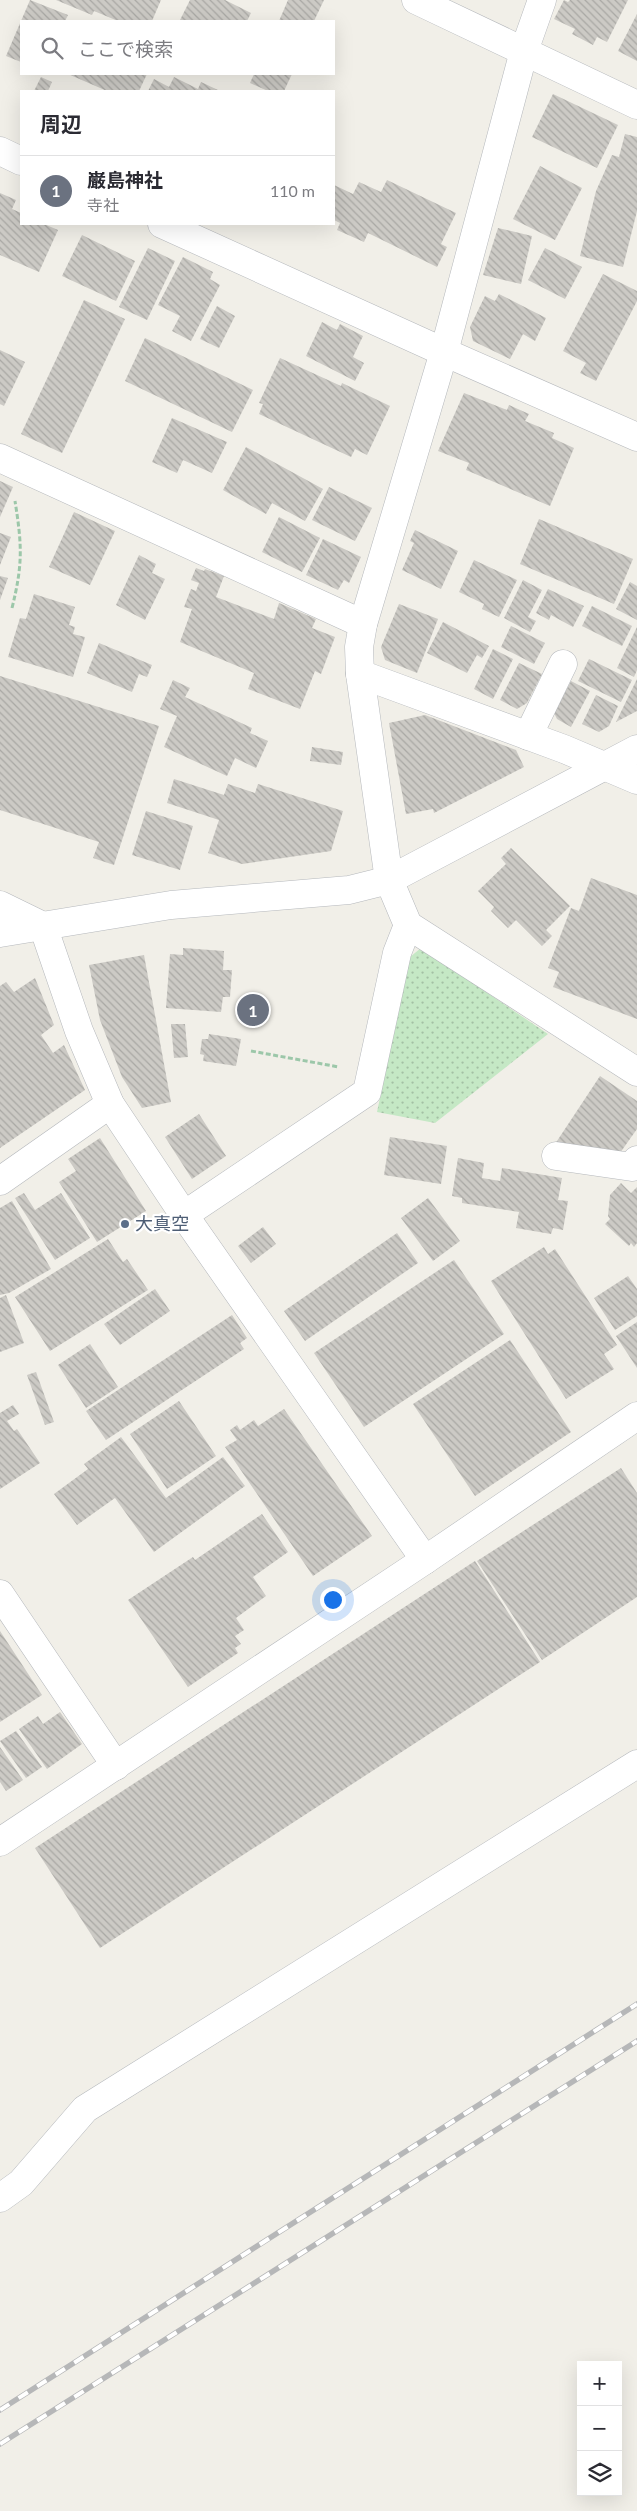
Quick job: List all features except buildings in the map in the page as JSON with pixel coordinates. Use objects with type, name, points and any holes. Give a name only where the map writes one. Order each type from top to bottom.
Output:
[{"type":"street","points":[[416,0],[637,105]]},
{"type":"street","points":[[542,0],[524,51],[444,352],[363,624],[359,647],[360,674],[389,880],[408,925],[637,1072]]},
{"type":"street","points":[[0,151],[20,160]]},
{"type":"street","points":[[164,225],[637,437]]},
{"type":"street","points":[[0,458],[363,624]]},
{"type":"street","points":[[528,736],[563,664]]},
{"type":"street","points":[[360,674],[528,736],[637,780]]},
{"type":"street","points":[[0,932],[171,905],[349,890],[389,880],[637,749]]},
{"type":"street","points":[[0,905],[43,926],[79,1031],[110,1104],[184,1215],[425,1560]]},
{"type":"street","points":[[184,1215],[367,1092],[397,953],[408,925]]},
{"type":"street","points":[[0,1181],[110,1104]]},
{"type":"street","points":[[556,1156],[632,1167],[637,1160]]},
{"type":"street","points":[[0,1842],[425,1560],[637,1416]]},
{"type":"street","points":[[0,1594],[116,1766]]},
{"type":"street","points":[[0,2198],[21,2183],[85,2109],[637,1764]]},
{"type":"path","points":[[12,608],[20,573],[21,540],[14,498],[28,471]]},
{"type":"path","points":[[251,1051],[371,1072]]},
{"type":"green space","points":[[421,948],[548,1034],[435,1123],[377,1112],[410,957]]},
{"type":"railway","points":[[0,2410],[637,2004]]},
{"type":"railway","points":[[0,2444],[637,2041]]},
{"type":"place","name":"巌島神社","points":[[253,1010]]},
{"type":"place","name":"大真空","points":[[125,1224]]}]
